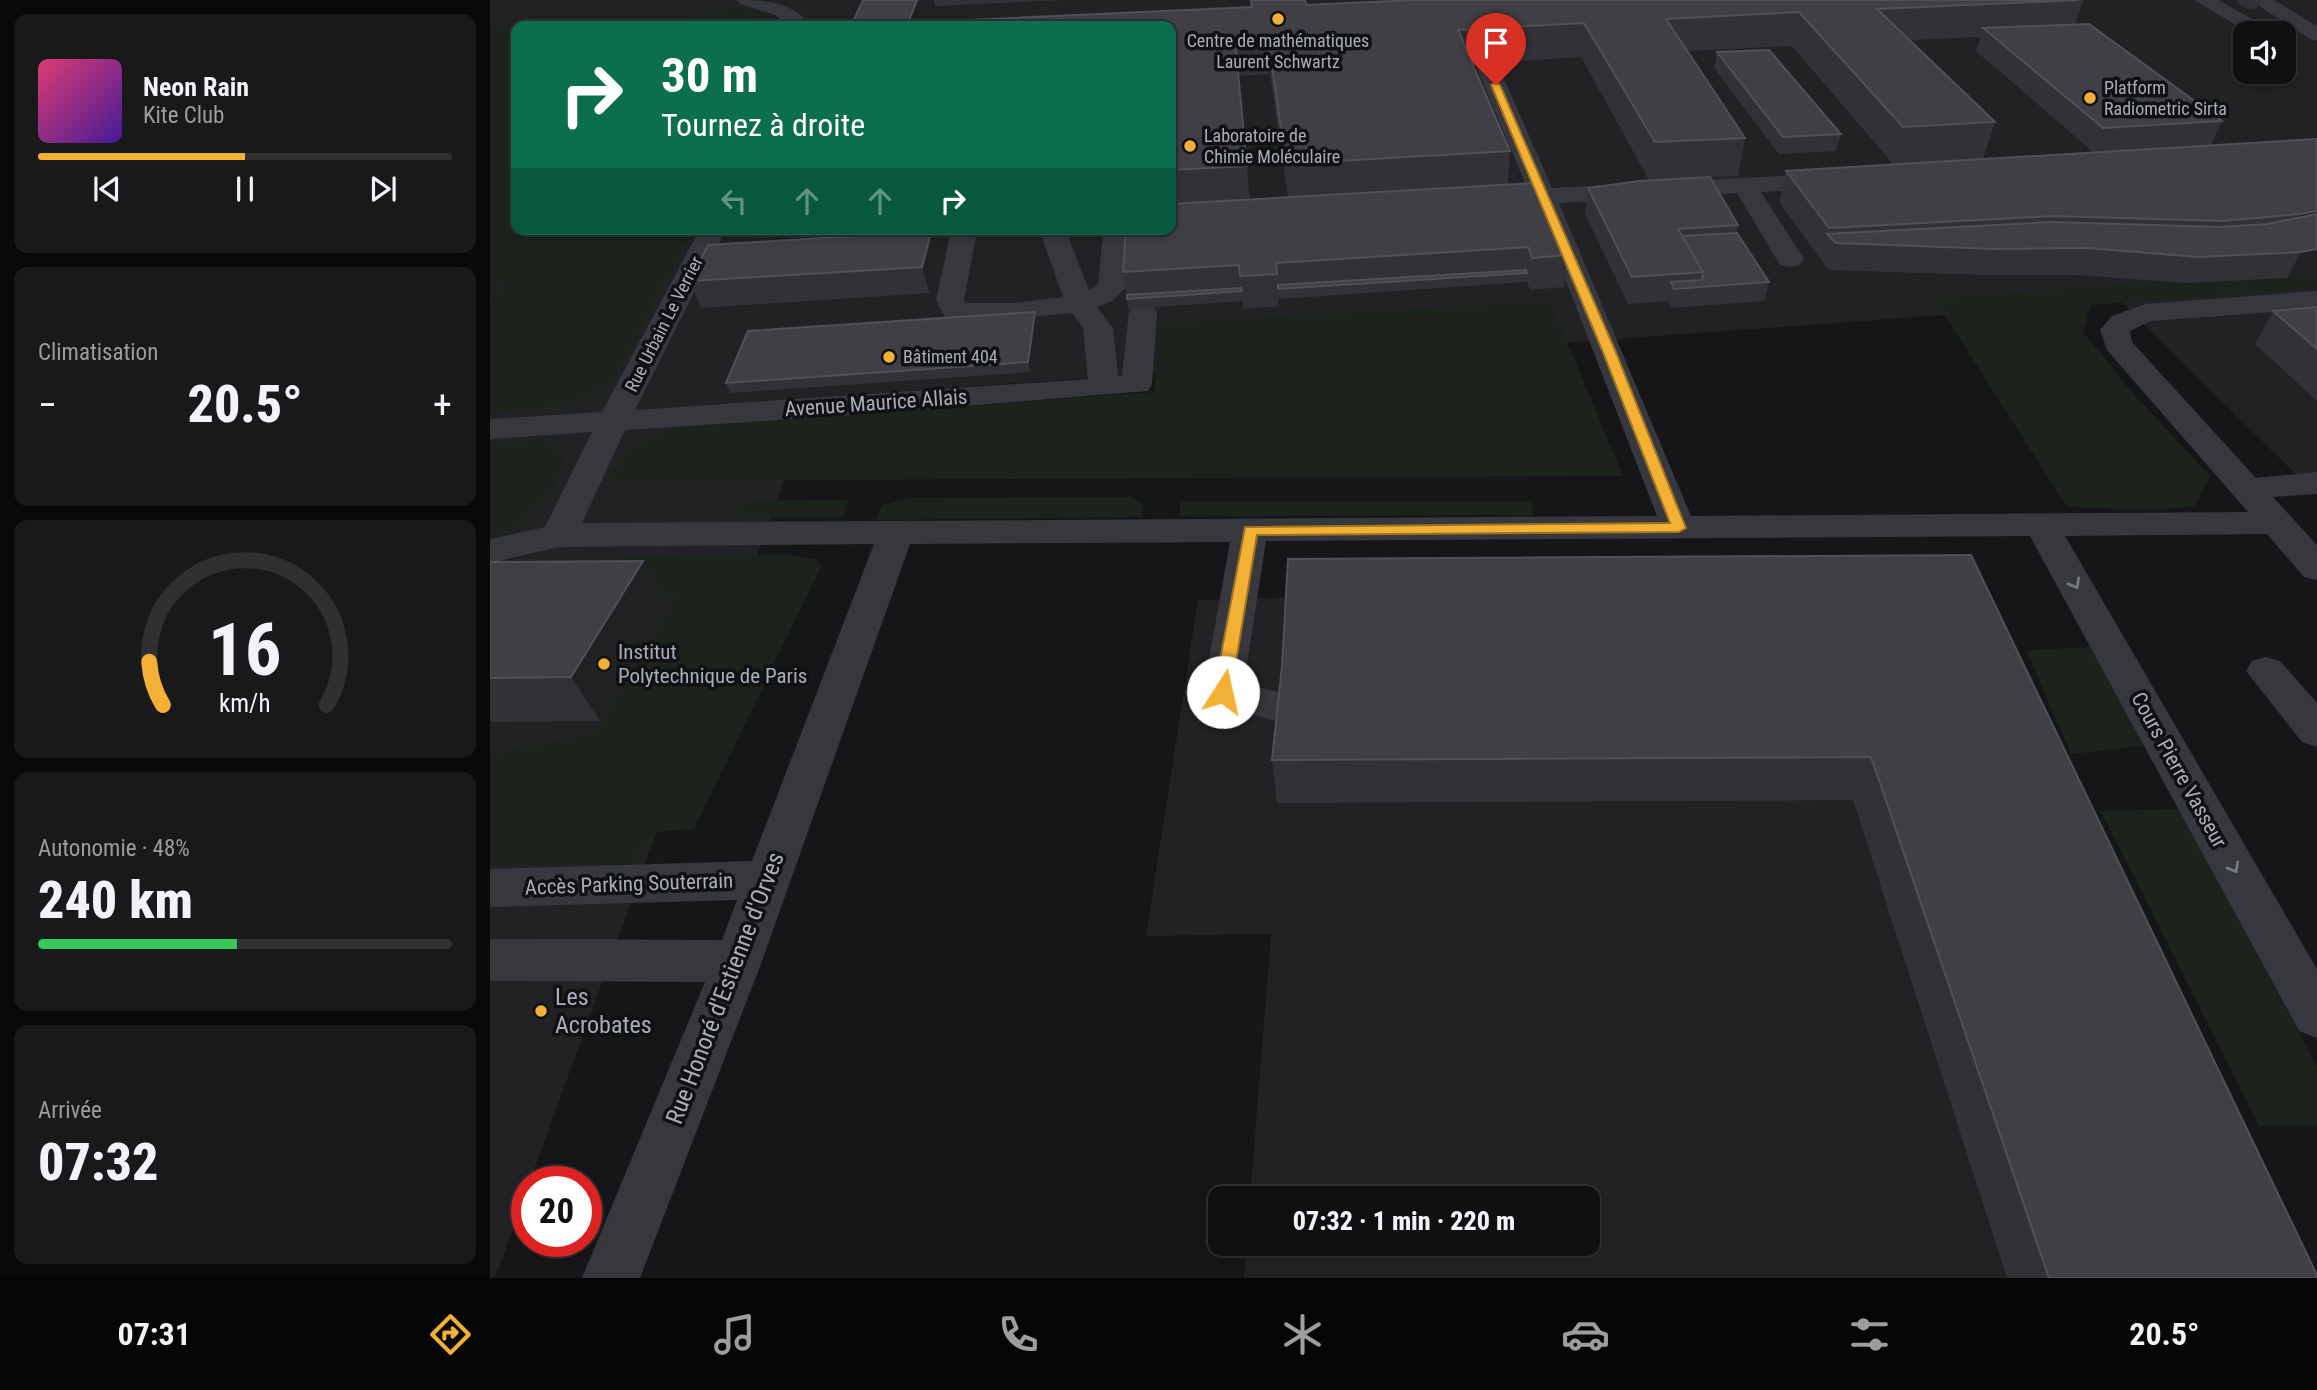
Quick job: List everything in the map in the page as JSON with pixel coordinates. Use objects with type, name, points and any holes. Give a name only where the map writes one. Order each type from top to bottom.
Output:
[{"type":"street","points":[[747,0],[782,11],[795,21]]},
{"type":"street","points":[[2204,0],[2242,21]]},
{"type":"street","points":[[2268,5],[2317,8]]},
{"type":"street","points":[[2268,5],[2317,35]]},
{"type":"street","points":[[2296,42],[2317,44]]},
{"type":"street","points":[[1486,63],[1679,528]]},
{"type":"street","points":[[1543,196],[1746,187],[1857,178]]},
{"type":"street","points":[[1746,187],[1790,258]]},
{"type":"street","name":"Rue Urbain Le Verrier","points":[[559,535],[614,420],[710,235]]},
{"type":"street","points":[[963,235],[950,300],[955,311],[975,314],[1080,303],[1108,293],[1112,287],[1117,235]]},
{"type":"street","points":[[1054,235],[1080,303],[1098,328],[1104,386]]},
{"type":"street","points":[[2317,300],[2145,313],[2122,323],[2115,330],[2118,344],[2317,568]]},
{"type":"street","name":"Avenue Maurice Allais","points":[[490,429],[855,406],[1137,384],[1143,312]]},
{"type":"street","points":[[2247,489],[2317,483]]},
{"type":"street","points":[[490,551],[559,535],[2275,523]]},
{"type":"street","name":"Cours Pierre Vasseur","points":[[2041,524],[2317,1015]]},
{"type":"street","points":[[1947,526],[1969,571]]},
{"type":"street","points":[[1250,531],[1223,692],[1286,709]]},
{"type":"street","name":"Rue Honoré d'Estienne d'Orves","points":[[611,1278],[738,961],[896,534]]},
{"type":"street","points":[[2266,671],[2317,731]]},
{"type":"street","name":"Accès Parking Souterrain","points":[[490,888],[768,880]]},
{"type":"street","points":[[490,960],[738,961]]},
{"type":"shaded area","name":"Institut Polytechnique de Paris","points":[[490,0],[2317,0],[2317,495],[2121,302],[814,398],[535,1166],[511,1166],[511,1234],[495,1278],[490,1278]]},
{"type":"shaded area","points":[[733,6],[758,11],[772,21],[666,21]]},
{"type":"shaded area","points":[[490,24],[511,28],[511,235],[691,235],[615,379],[573,405],[490,414],[490,302],[505,281],[490,281]]},
{"type":"shaded area","points":[[2317,270],[2317,288],[2091,305],[2083,332],[2135,396],[2210,476],[2194,507],[2151,510],[2067,507],[1934,298]]},
{"type":"shaded area","points":[[1550,301],[1623,476],[608,481],[625,452],[655,434],[677,427],[1155,392],[1158,323]]},
{"type":"shaded area","points":[[546,439],[566,455],[552,491],[525,520],[490,544],[490,443]]},
{"type":"shaded area","points":[[1132,497],[1144,505],[1141,517],[875,520],[883,505],[909,498]]},
{"type":"shaded area","points":[[848,500],[844,517],[732,518],[739,501]]},
{"type":"shaded area","points":[[1181,501],[1531,501],[1534,515],[1179,516]]},
{"type":"shaded area","points":[[786,555],[816,559],[822,565],[694,829],[656,832],[632,865],[490,865],[490,754],[595,733],[674,599],[541,599],[582,575],[628,556]]},
{"type":"shaded area","points":[[1956,580],[2262,1278],[1244,1278],[1245,1256],[1600,1256],[1600,1186],[1251,1186],[1271,934],[1146,936],[1198,600]]},
{"type":"shaded area","points":[[2094,647],[2145,746],[2071,754],[2026,650]]},
{"type":"shaded area","points":[[2179,809],[2317,1067],[2317,1125],[2259,1126],[2101,811]]},
{"type":"building","points":[[863,0],[917,0],[909,21],[853,21]]},
{"type":"building","points":[[1251,0],[1305,0],[1306,5],[1414,0],[2079,0],[1877,9],[1995,122],[1903,127],[1799,12],[1666,19],[1745,138],[1655,142],[1584,23],[1458,30],[1510,151],[1286,164],[1268,39],[1235,41],[1247,166],[1176,170],[1176,21],[946,21],[1252,7]]},
{"type":"building","points":[[2089,24],[2222,121],[2103,128],[1983,28]]},
{"type":"building","points":[[1769,50],[1841,134],[1783,137],[1717,52]]},
{"type":"building","points":[[2317,139],[2317,211],[2223,221],[2053,216],[1829,228],[1786,171]]},
{"type":"building","points":[[1710,177],[1738,225],[1678,229],[1703,272],[1632,277],[1588,188],[1639,181]]},
{"type":"building","points":[[1535,183],[1567,255],[1532,258],[1528,247],[1276,263],[1277,274],[1240,276],[1239,265],[1123,272],[1126,235],[1176,235],[1176,204]]},
{"type":"building","points":[[2317,214],[2317,249],[2198,257],[2088,248],[1996,249],[1836,243],[1827,234],[2051,222],[2220,227],[2267,224]]},
{"type":"building","points":[[1737,233],[1769,282],[1674,289],[1671,282],[1702,280],[1703,272],[1682,236]]},
{"type":"building","points":[[930,235],[922,267],[690,281],[708,245],[855,236]]},
{"type":"building","points":[[1526,270],[1527,273],[1278,289],[1278,285]]},
{"type":"building","points":[[1241,288],[1242,291],[1127,299],[1127,295]]},
{"type":"building","points":[[2317,307],[2317,349],[2273,311]]},
{"type":"building","name":"Bâtiment 404","points":[[1035,312],[1028,362],[726,383],[748,331]]},
{"type":"building","points":[[1971,555],[2317,1278],[2049,1278],[1871,757],[1272,760],[1282,666],[1288,559]]},
{"type":"building","points":[[643,561],[571,677],[490,678],[490,562]]},
{"type":"place","name":"Centre de mathématiques Laurent Schwartz","points":[[1278,19]]},
{"type":"place","name":"Platform Radiometric Sirta","points":[[2090,98]]},
{"type":"place","name":"Laboratoire de Chimie Moléculaire","points":[[1190,146]]},
{"type":"place","name":"Bâtiment 404","points":[[889,357]]},
{"type":"place","name":"Institut Polytechnique de Paris","points":[[604,664]]},
{"type":"place","name":"Les Acrobates","points":[[541,1011]]},
{"type":"route","points":[[1223,692],[1250,531],[1679,528],[1609,350],[1496,85]]}]
